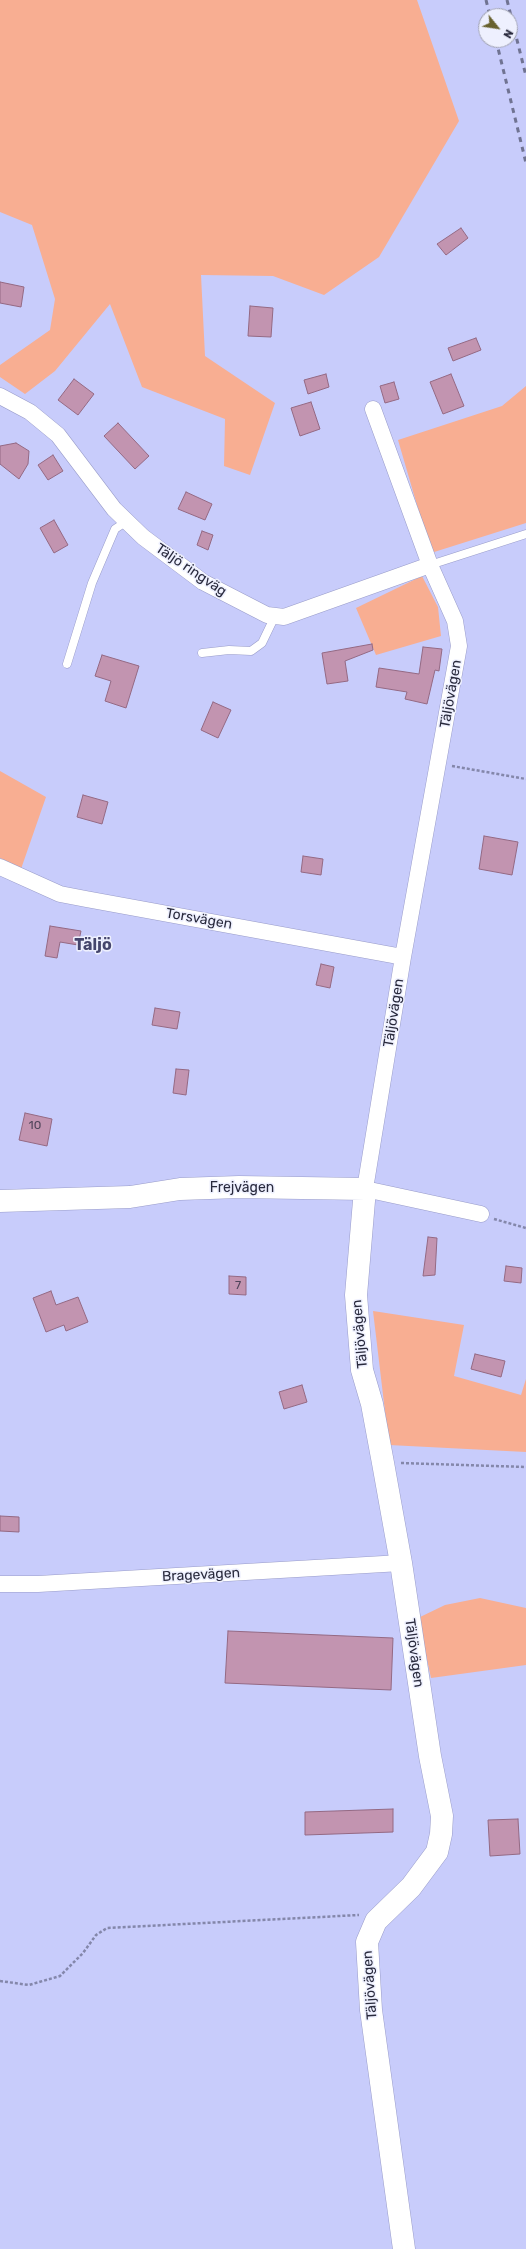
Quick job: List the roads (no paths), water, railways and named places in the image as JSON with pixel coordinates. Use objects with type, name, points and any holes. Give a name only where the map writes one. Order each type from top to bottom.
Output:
[{"type":"street","name":"Täljö ringväg","points":[[0,396],[30,412],[58,435],[114,509],[144,537],[203,582],[246,606],[267,615],[284,617],[430,565]]},
{"type":"street","name":"Täljövägen","points":[[372,409],[430,565],[455,621],[459,646],[403,957],[366,1189],[356,1295],[362,1370],[372,1404],[384,1463],[401,1563],[423,1711],[442,1816],[441,1834],[437,1852],[411,1887],[383,1914],[368,1936],[367,1961],[371,2010],[404,2249]]},
{"type":"street","name":"Torsvägen","points":[[0,867],[60,894],[403,957]]},
{"type":"street","name":"Frejvägen","points":[[0,1201],[130,1197],[188,1189],[239,1187],[366,1189],[481,1214]]},
{"type":"street","name":"Bragevägen","points":[[0,1584],[38,1584],[401,1563]]},
{"type":"lane","points":[[66,664],[92,584],[115,529],[127,521]]},
{"type":"lane","points":[[430,565],[526,534]]},
{"type":"lane","points":[[202,653],[229,650],[251,651],[262,643],[275,616]]},
{"type":"railway","points":[[486,0],[488,8]]},
{"type":"railway","points":[[507,0],[526,76]]},
{"type":"railway","points":[[498,48],[526,163]]},
{"type":"district","name":"Täljö","points":[[93,945]]}]
